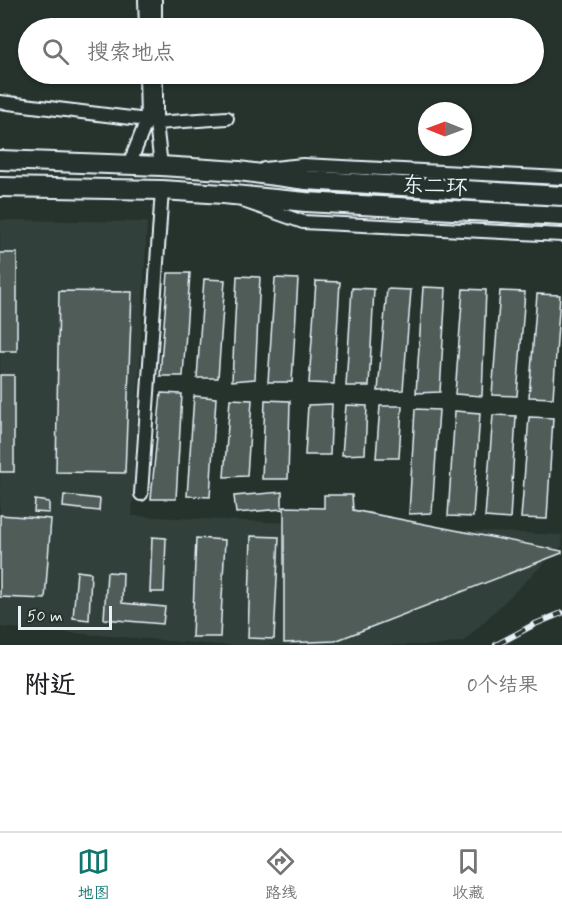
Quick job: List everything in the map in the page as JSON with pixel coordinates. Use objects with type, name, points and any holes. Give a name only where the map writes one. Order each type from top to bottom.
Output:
[{"type":"highway","points":[[0,149],[125,165]]},
{"type":"highway","points":[[0,160],[125,165]]},
{"type":"highway","name":"东二环","points":[[125,165],[239,171],[306,180],[562,196]]},
{"type":"highway","name":"东二环","points":[[0,187],[162,190],[306,202],[562,216]]},
{"type":"street","points":[[145,0],[146,18]]},
{"type":"street","points":[[155,0],[155,18]]},
{"type":"street","points":[[147,84],[151,122],[161,166]]},
{"type":"street","points":[[125,165],[151,122],[155,84]]},
{"type":"street","points":[[0,102],[151,122],[226,118]]},
{"type":"street","points":[[239,171],[303,165],[562,178]]},
{"type":"street","points":[[141,494],[162,190]]},
{"type":"street","points":[[223,194],[303,222],[562,235]]},
{"type":"shaded area","points":[[0,220],[147,222],[132,516],[562,535],[562,546],[464,641],[441,645],[220,645],[0,627]]},
{"type":"building","points":[[0,253],[17,253],[17,351],[0,351]]},
{"type":"building","points":[[168,273],[190,273],[183,376],[160,376]]},
{"type":"building","points":[[237,276],[260,277],[255,379],[232,381]]},
{"type":"building","points":[[275,278],[298,279],[292,382],[268,382]]},
{"type":"building","points":[[204,279],[225,280],[218,378],[197,378]]},
{"type":"building","points":[[316,281],[340,282],[334,384],[309,383]]},
{"type":"building","points":[[423,287],[446,288],[440,392],[416,393]]},
{"type":"building","points":[[352,288],[374,289],[369,386],[346,386]]},
{"type":"building","points":[[387,289],[411,290],[403,390],[378,391]]},
{"type":"building","points":[[463,289],[486,290],[482,396],[455,394]]},
{"type":"building","points":[[59,291],[132,292],[125,473],[56,472]]},
{"type":"building","points":[[500,291],[525,292],[517,396],[492,395]]},
{"type":"building","points":[[537,294],[560,295],[553,398],[529,397]]},
{"type":"building","points":[[0,375],[14,375],[14,472],[0,472]]},
{"type":"building","points":[[161,393],[182,394],[176,499],[151,499]]},
{"type":"building","points":[[194,396],[216,398],[210,497],[187,496]]},
{"type":"building","points":[[230,399],[252,400],[247,476],[224,477]]},
{"type":"building","points":[[265,400],[290,401],[288,479],[262,479]]},
{"type":"building","points":[[332,404],[330,455],[305,455],[308,405]]},
{"type":"building","points":[[346,405],[367,406],[365,454],[342,455]]},
{"type":"building","points":[[380,406],[402,406],[399,458],[376,458]]},
{"type":"building","points":[[415,409],[439,410],[432,513],[409,514]]},
{"type":"building","points":[[455,411],[480,413],[473,517],[448,516]]},
{"type":"building","points":[[493,415],[516,416],[510,519],[485,517]]},
{"type":"building","points":[[529,417],[553,418],[547,519],[521,518]]},
{"type":"building","points":[[282,492],[282,509],[236,513],[234,496]]},
{"type":"building","points":[[64,495],[100,499],[99,511],[63,507]]},
{"type":"building","points":[[324,495],[352,495],[353,510],[562,551],[562,553],[335,641],[284,643],[284,507],[324,508]]},
{"type":"building","points":[[35,500],[49,502],[49,513],[34,512]]},
{"type":"building","points":[[0,515],[51,519],[45,599],[0,597]]},
{"type":"building","points":[[251,536],[279,537],[274,639],[248,638]]},
{"type":"building","points":[[152,537],[166,538],[164,592],[150,592]]},
{"type":"building","points":[[196,538],[225,540],[220,637],[192,637]]},
{"type":"building","points":[[77,571],[91,573],[89,620],[73,618]]},
{"type":"building","points":[[107,572],[123,573],[122,603],[165,607],[163,624],[104,619]]},
{"type":"railway","points":[[496,645],[535,624],[562,613]]}]
